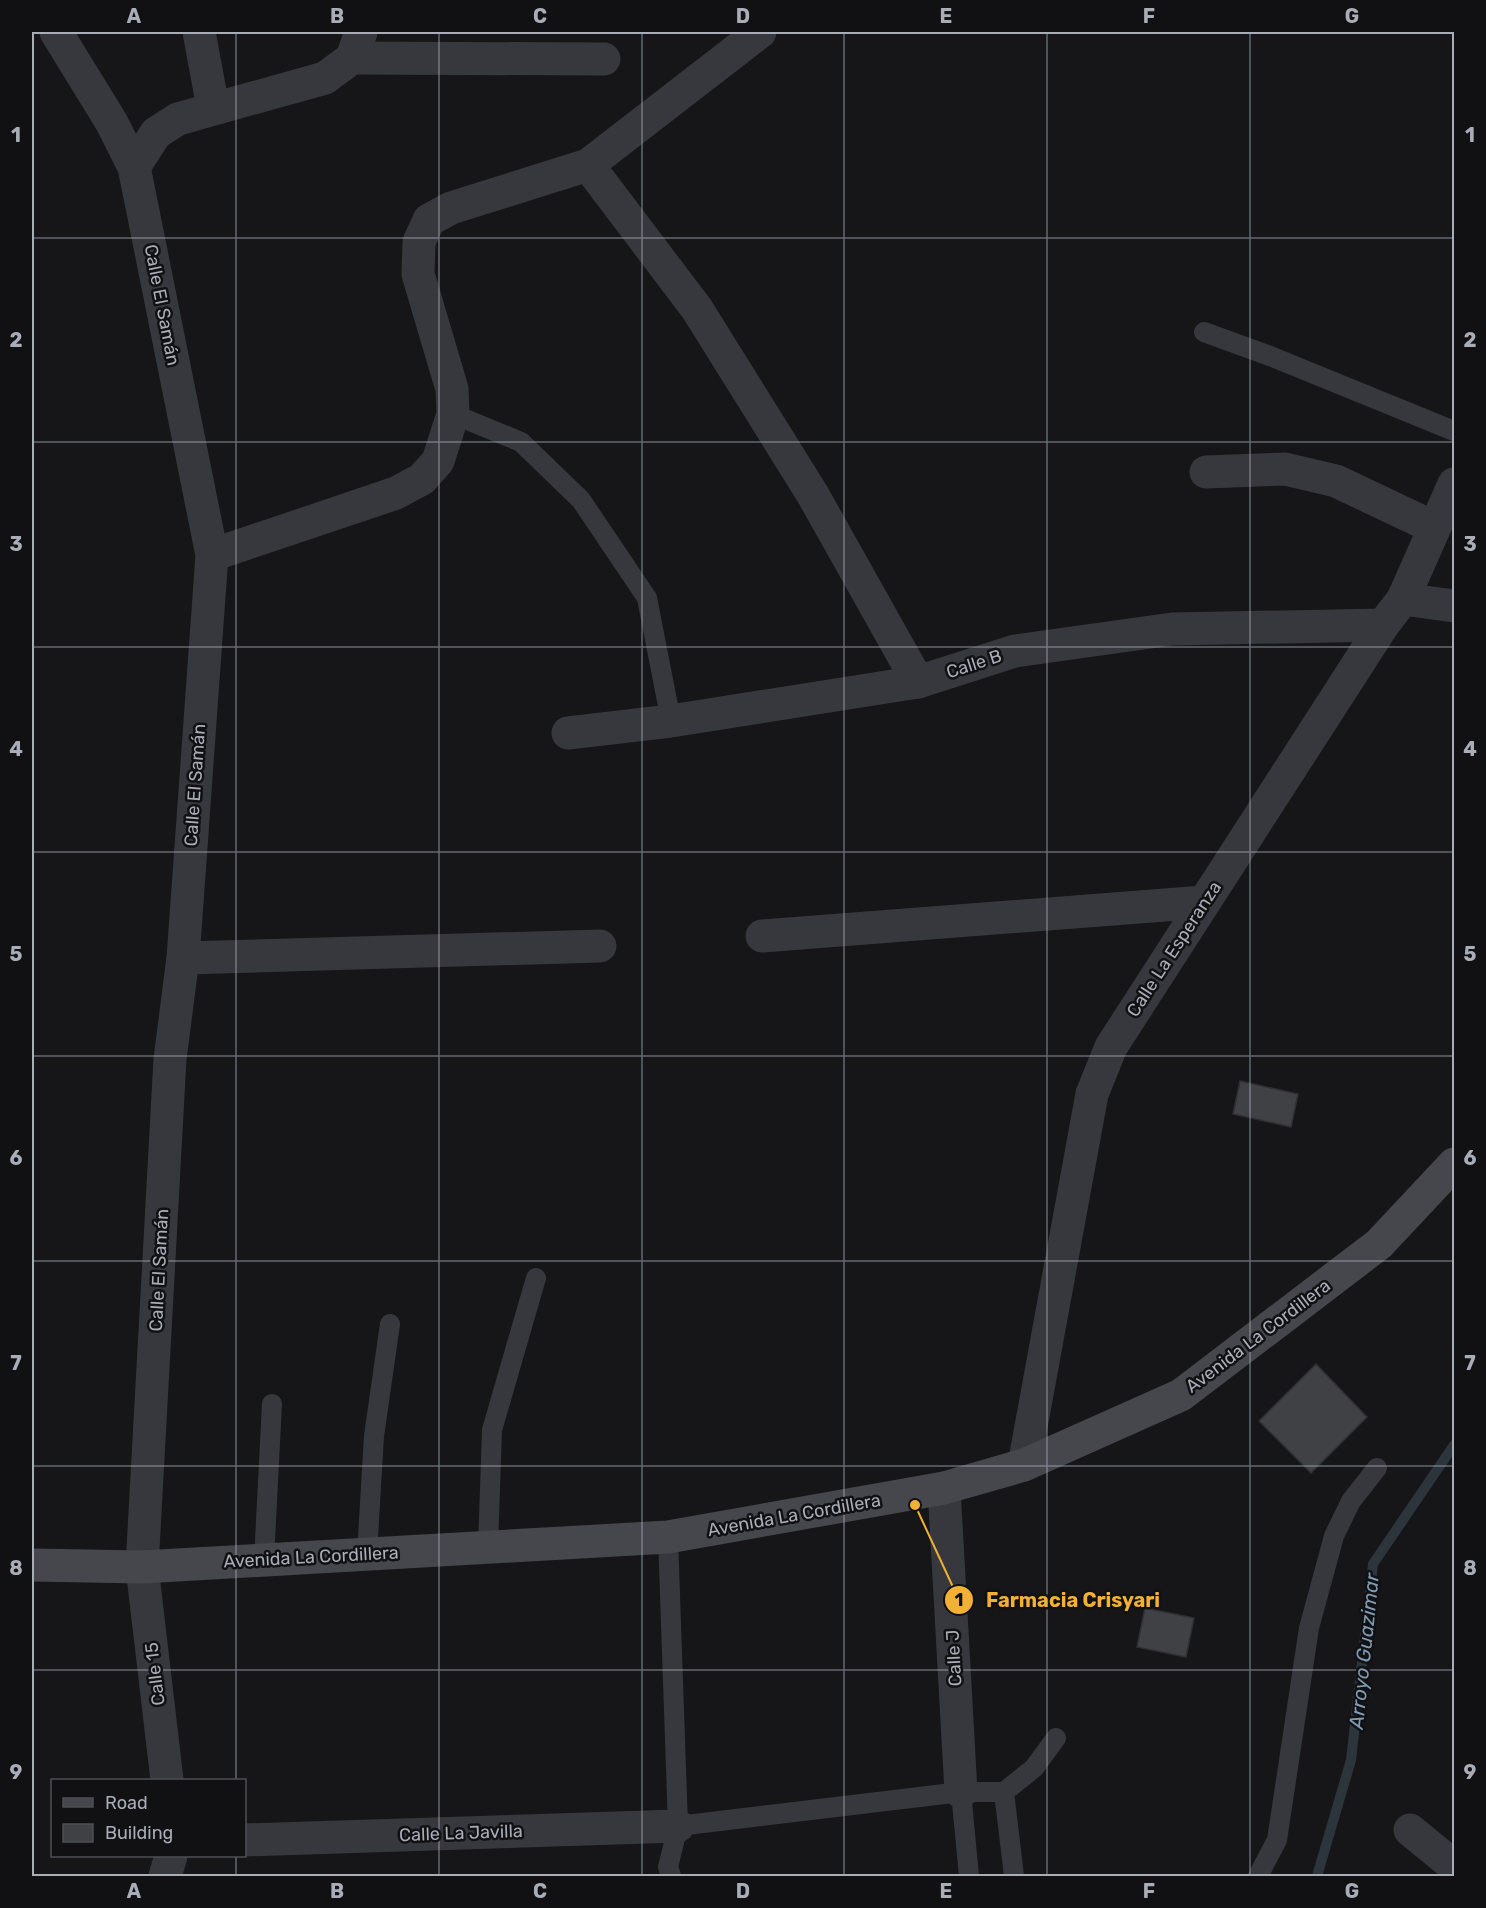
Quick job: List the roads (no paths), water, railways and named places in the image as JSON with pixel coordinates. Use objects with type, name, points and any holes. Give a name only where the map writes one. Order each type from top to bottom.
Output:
[{"type":"main road","name":"Avenida La Cordillera","points":[[32,1565],[142,1567],[668,1537],[944,1488],[1024,1466],[1181,1395],[1379,1244],[1455,1164]]},
{"type":"street","name":"Calle El Samán","points":[[56,32],[112,123],[134,166],[212,555],[183,958],[170,1059],[142,1567]]},
{"type":"street","points":[[199,32],[213,108]]},
{"type":"street","points":[[212,555],[396,493],[422,479],[438,461],[453,414],[452,389],[418,274],[419,242],[429,220],[451,208],[588,165],[760,32]]},
{"type":"street","points":[[134,166],[156,133],[178,119],[326,78],[356,45],[604,59]]},
{"type":"street","points":[[588,165],[697,309],[813,495],[918,682]]},
{"type":"street","points":[[1206,471],[1286,469],[1336,481],[1433,527]]},
{"type":"street","name":"Calle La Esperanza","points":[[1024,1466],[1092,1094],[1111,1047],[1402,599],[1433,527],[1455,484]]},
{"type":"street","points":[[1402,599],[1455,606]]},
{"type":"street","name":"Calle B","points":[[568,733],[671,721],[918,682],[1015,651],[1172,629],[1383,625]]},
{"type":"street","points":[[762,936],[1204,902]]},
{"type":"street","points":[[183,958],[600,946]]},
{"type":"street","name":"Calle J","points":[[944,1488],[961,1792]]},
{"type":"street","name":"Calle 15","points":[[142,1567],[167,1779]]},
{"type":"street","name":"Calle La Javilla","points":[[246,1840],[678,1826]]},
{"type":"street","points":[[1410,1830],[1455,1866]]},
{"type":"street","points":[[165,1876],[171,1857]]},
{"type":"lane","points":[[1204,332],[1270,356],[1455,431]]},
{"type":"lane","points":[[453,414],[521,442],[581,500],[647,598],[671,721]]},
{"type":"lane","points":[[488,1547],[492,1430],[536,1278]]},
{"type":"lane","points":[[367,1554],[374,1436],[390,1324]]},
{"type":"lane","points":[[264,1560],[272,1404]]},
{"type":"lane","points":[[1258,1876],[1278,1840],[1309,1628],[1334,1536],[1351,1502],[1377,1468]]},
{"type":"lane","points":[[668,1537],[678,1826],[668,1867],[671,1876]]},
{"type":"lane","points":[[678,1826],[961,1792],[1004,1792],[1034,1768],[1056,1738]]},
{"type":"lane","points":[[961,1792],[969,1876]]},
{"type":"lane","points":[[1004,1792],[1014,1876]]},
{"type":"waterway","name":"Arroyo Guazimar","points":[[1317,1876],[1351,1760],[1373,1564],[1454,1445]]},
{"type":"place","name":"Farmacia Crisyari","points":[[915,1505]]}]
